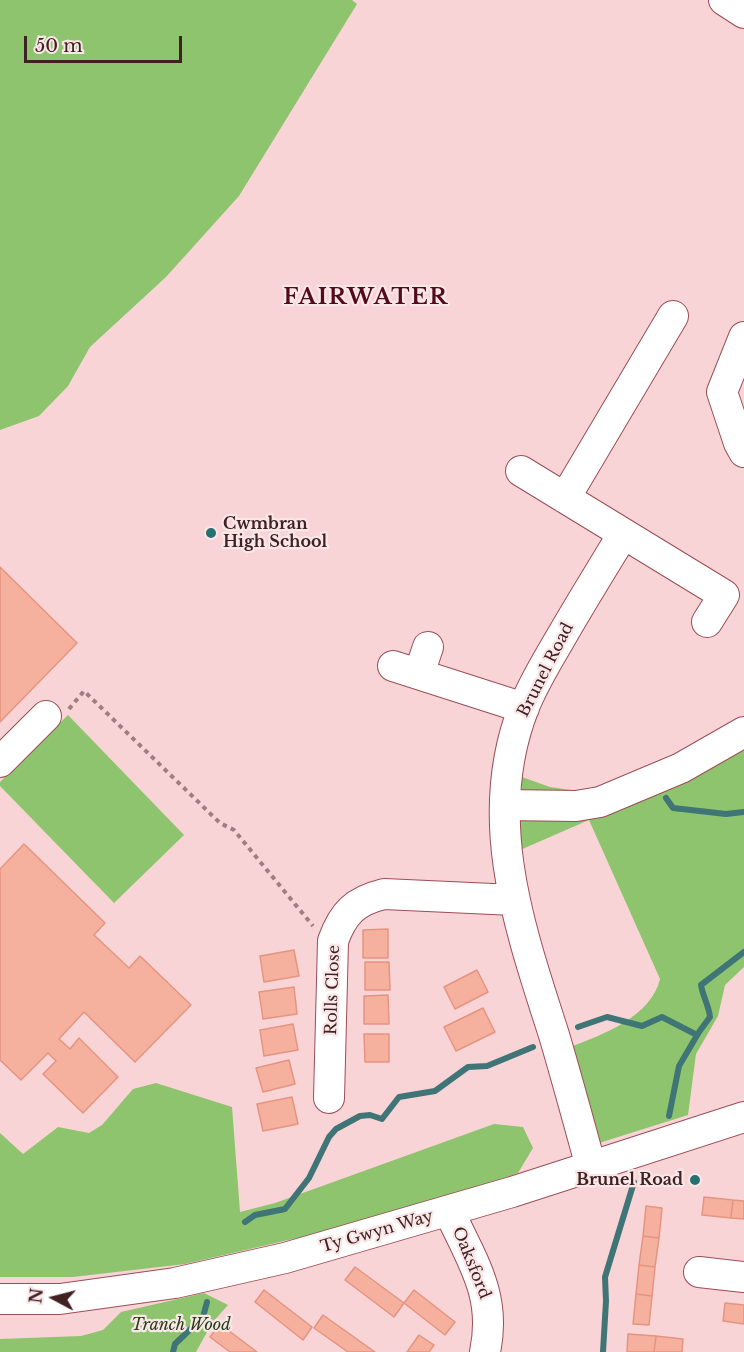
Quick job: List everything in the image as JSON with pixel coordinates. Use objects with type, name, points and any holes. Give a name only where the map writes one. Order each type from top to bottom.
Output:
[{"type":"street","points":[[724,0],[744,13]]},
{"type":"street","points":[[566,498],[670,336]]},
{"type":"street","points":[[744,337],[722,392],[744,452]]},
{"type":"street","points":[[521,471],[724,596],[707,622]]},
{"type":"street","name":"Brunel Road","points":[[591,1167],[514,900],[507,861],[504,823],[511,752],[524,708],[544,666],[623,534]]},
{"type":"street","points":[[414,662],[524,708]]},
{"type":"street","points":[[0,762],[46,716]]},
{"type":"street","points":[[505,805],[576,806],[600,802],[681,768],[744,732]]},
{"type":"street","name":"Rolls Close","points":[[338,1086],[333,941],[340,922],[366,899],[384,894],[514,900]]},
{"type":"street","name":"Ty Gwyn Way","points":[[0,1299],[60,1299],[175,1283],[285,1258],[449,1211],[744,1117]]},
{"type":"street","name":"Oaksford","points":[[449,1211],[485,1290],[489,1312],[489,1334],[485,1352]]},
{"type":"street","points":[[699,1272],[744,1277]]},
{"type":"path","points":[[46,716],[55,724],[84,692],[220,823],[234,830],[316,930],[333,941]]},
{"type":"green space","points":[[0,0],[352,0],[357,4],[239,196],[166,277],[90,347],[68,386],[39,416],[0,430]]},
{"type":"green space","points":[[68,715],[184,835],[114,903],[0,786],[0,782]]},
{"type":"green space","points":[[744,722],[744,967],[725,985],[718,1016],[696,1054],[688,1115],[599,1143],[570,1047],[624,1023],[636,1014],[647,1004],[660,979],[589,820],[520,850],[522,777],[550,787],[578,791],[609,785]]},
{"type":"green space","points":[[156,1083],[232,1107],[240,1212],[275,1203],[494,1124],[523,1127],[533,1148],[518,1173],[405,1213],[185,1264],[73,1277],[0,1277],[0,1133],[23,1154],[58,1127],[89,1133],[102,1125],[133,1089]]},
{"type":"green space","name":"Tranch Wood","points":[[204,1293],[228,1305],[212,1323],[196,1352],[0,1352],[0,1339],[81,1336],[103,1330],[121,1312]]},
{"type":"building","points":[[0,567],[77,643],[0,722]]},
{"type":"building","points":[[24,844],[105,923],[94,935],[129,968],[140,956],[191,1005],[135,1062],[84,1012],[59,1039],[70,1049],[79,1038],[118,1077],[83,1113],[43,1074],[56,1061],[48,1053],[21,1080],[0,1060],[0,869]]},
{"type":"building","points":[[388,929],[388,958],[363,958],[363,930]]},
{"type":"building","points":[[294,950],[299,976],[264,982],[260,956]]},
{"type":"building","points":[[365,962],[389,962],[390,990],[365,990]]},
{"type":"building","points":[[477,970],[488,992],[455,1009],[444,987]]},
{"type":"building","points":[[294,987],[297,1014],[263,1019],[259,992]]},
{"type":"building","points":[[388,995],[389,1024],[364,1024],[364,996]]},
{"type":"building","points":[[483,1008],[495,1032],[456,1051],[444,1027]]},
{"type":"building","points":[[293,1024],[298,1050],[264,1056],[260,1030]]},
{"type":"building","points":[[364,1034],[389,1034],[389,1062],[365,1062]]},
{"type":"building","points":[[289,1060],[295,1084],[263,1092],[256,1068]]},
{"type":"building","points":[[292,1097],[298,1124],[263,1131],[257,1104]]},
{"type":"building","points":[[704,1197],[733,1200],[731,1218],[702,1215]]},
{"type":"building","points":[[733,1200],[744,1201],[744,1219],[731,1218]]},
{"type":"building","points":[[646,1206],[662,1208],[659,1238],[643,1236]]},
{"type":"building","points":[[643,1236],[659,1238],[655,1267],[639,1265]]},
{"type":"building","points":[[639,1265],[655,1267],[652,1296],[636,1294]]},
{"type":"building","points":[[355,1267],[404,1303],[394,1317],[345,1280]]},
{"type":"building","points":[[264,1290],[312,1327],[303,1340],[255,1302]]},
{"type":"building","points":[[414,1290],[455,1322],[445,1335],[404,1303]]},
{"type":"building","points":[[636,1294],[652,1296],[649,1325],[633,1324]]},
{"type":"building","points":[[725,1303],[744,1305],[744,1324],[723,1321]]},
{"type":"building","points":[[323,1315],[375,1352],[348,1352],[314,1328]]},
{"type":"building","points":[[220,1324],[257,1352],[230,1352],[210,1337]]},
{"type":"building","points":[[628,1334],[656,1336],[654,1352],[627,1352]]},
{"type":"building","points":[[419,1335],[434,1345],[429,1352],[407,1352]]},
{"type":"building","points":[[656,1336],[683,1339],[682,1352],[654,1352]]},
{"type":"waterway","points":[[666,798],[673,808],[726,814],[744,812]]},
{"type":"waterway","points":[[669,1116],[679,1066],[710,1017],[701,985],[744,952]]},
{"type":"waterway","points":[[578,1027],[607,1017],[642,1026],[662,1017],[697,1035]]},
{"type":"waterway","points":[[245,1222],[255,1215],[285,1209],[309,1178],[329,1137],[336,1129],[360,1116],[370,1115],[382,1119],[399,1097],[435,1091],[468,1067],[487,1066],[533,1047]]},
{"type":"waterway","points":[[603,1352],[605,1277],[634,1182]]},
{"type":"waterway","points":[[173,1352],[175,1344],[203,1317],[207,1302]]},
{"type":"place","name":"Cwmbran High School","points":[[211,533]]},
{"type":"place","name":"Brunel Road","points":[[695,1180]]},
{"type":"district","name":"FAIRWATER","points":[[366,298]]}]
